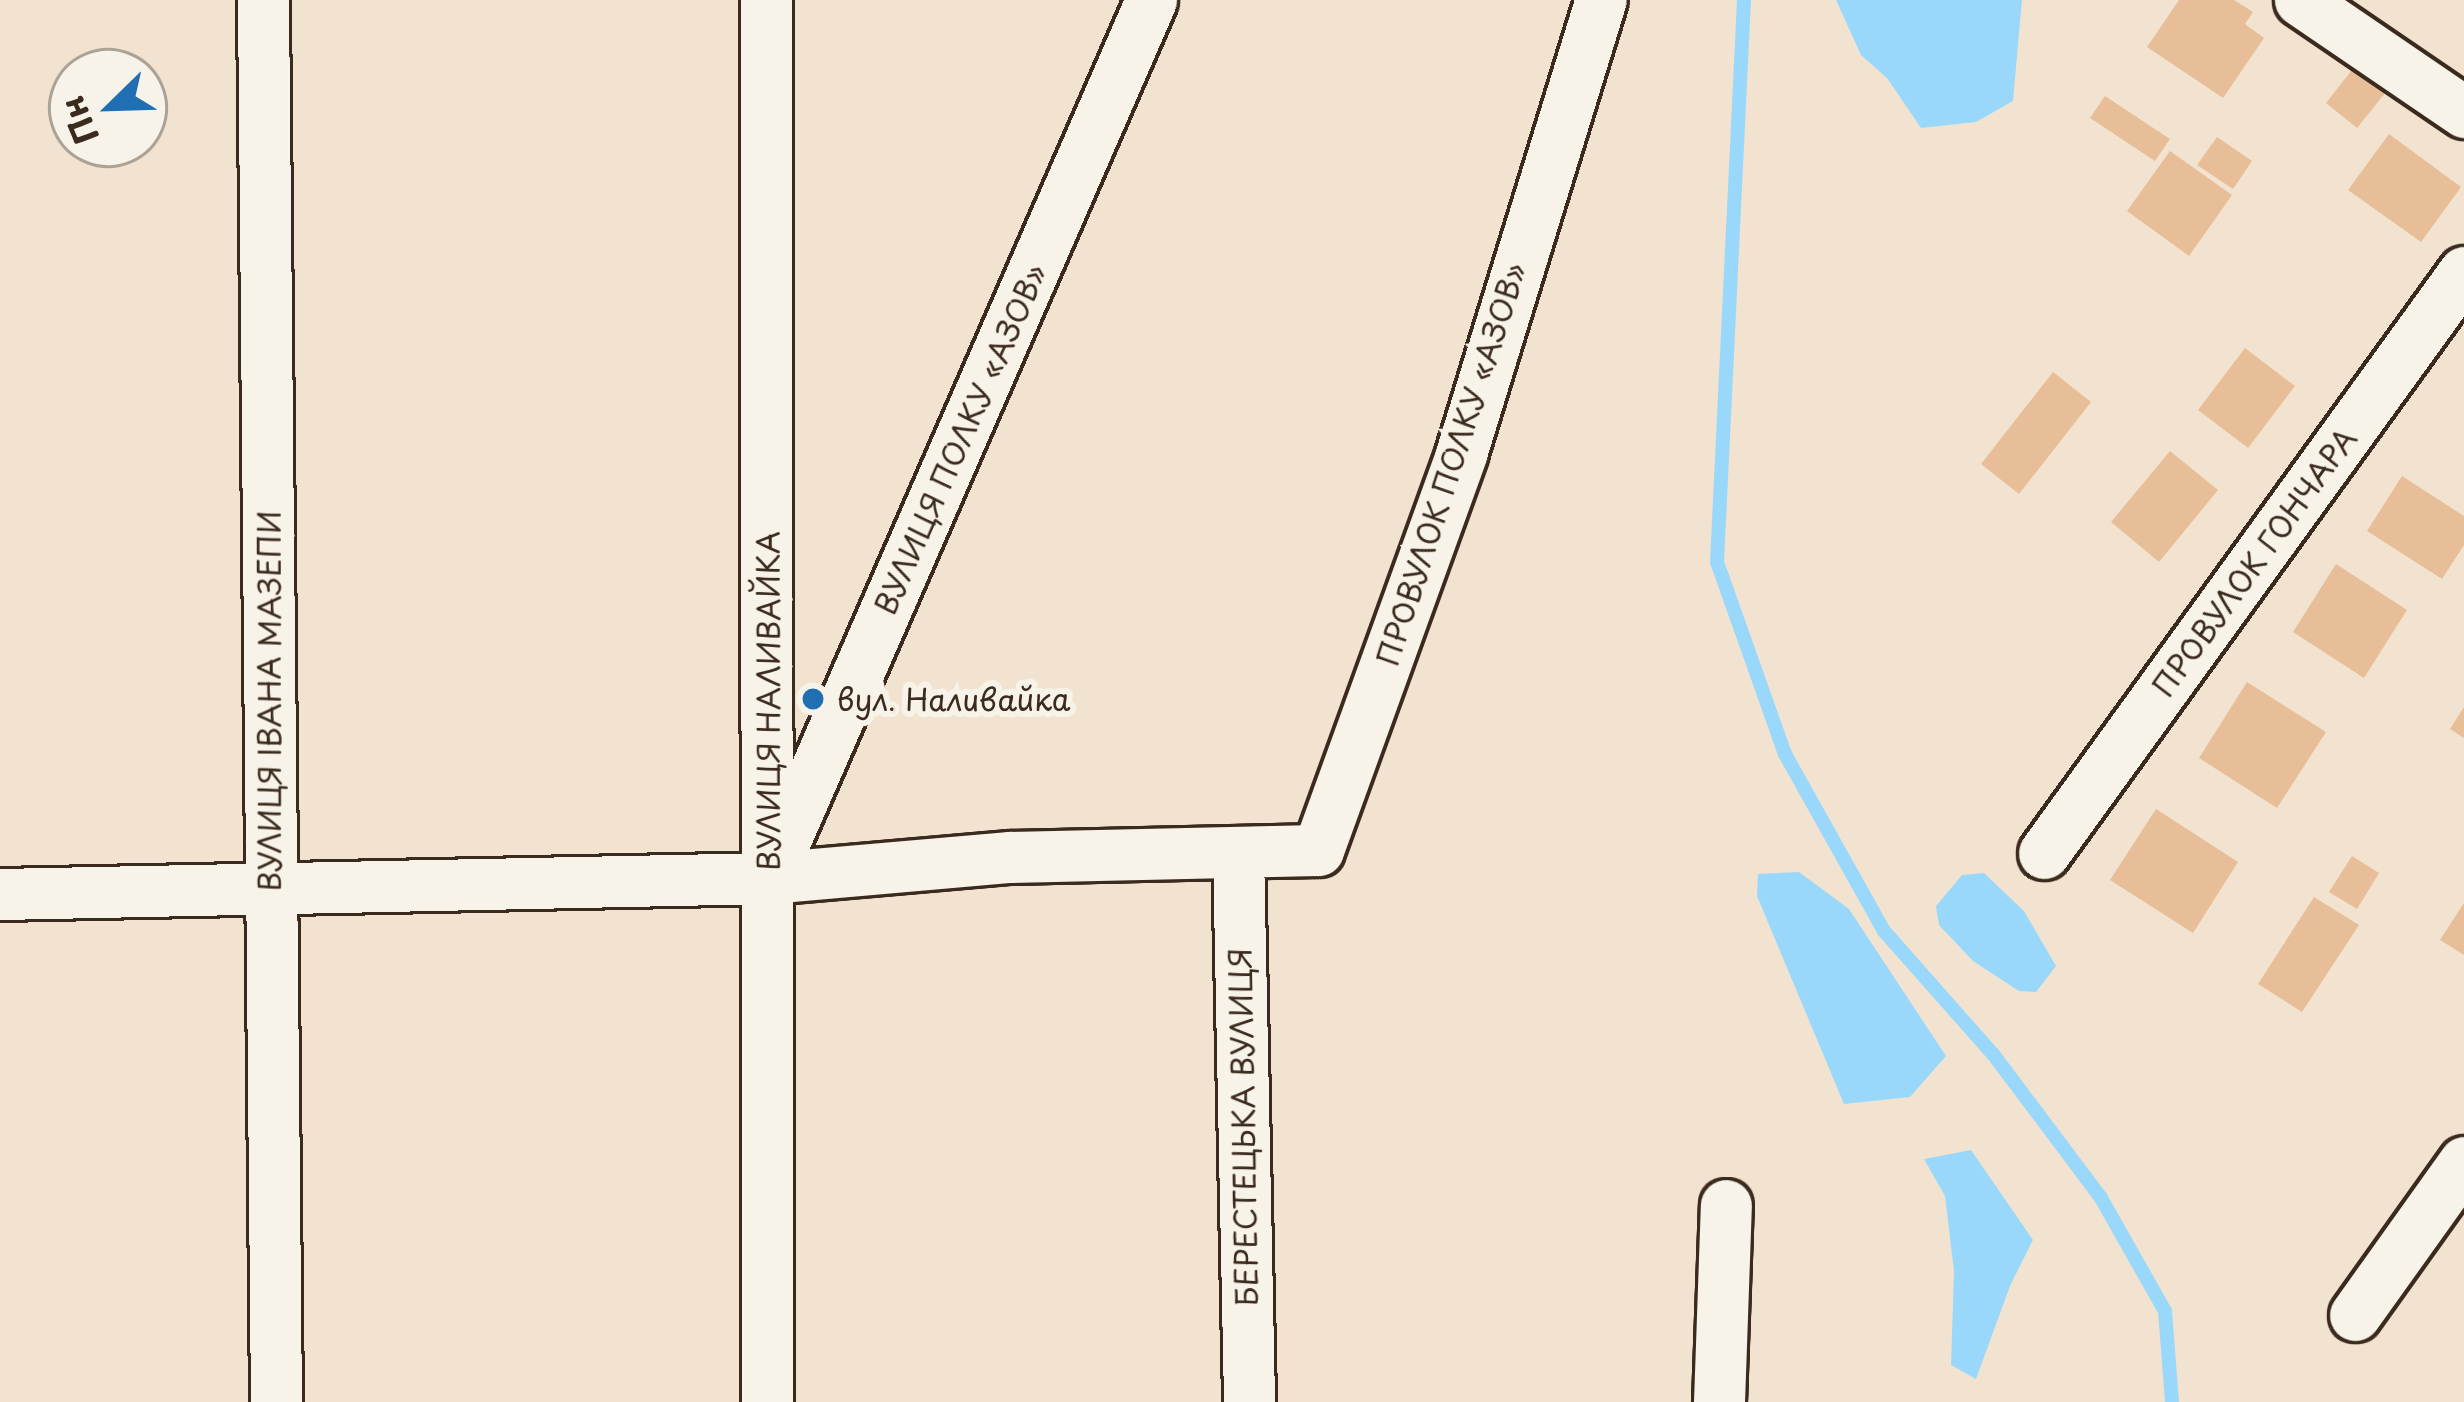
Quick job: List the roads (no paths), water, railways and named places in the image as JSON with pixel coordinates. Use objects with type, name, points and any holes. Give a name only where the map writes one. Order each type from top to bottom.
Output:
[{"type":"street","name":"ВУЛИЦЯ ІВАНА МАЗЕПИ","points":[[263,0],[276,1402]]},
{"type":"street","name":"ВУЛИЦЯ НАЛИВАЙКА","points":[[766,0],[767,1402]]},
{"type":"street","name":"ВУЛИЦЯ ПОЛКУ «АЗОВ»","points":[[768,878],[1151,0]]},
{"type":"street","name":"ПРОВУЛОК ПОЛКУ «АЗОВ»","points":[[1238,852],[1318,850],[1461,454],[1601,0]]},
{"type":"street","points":[[2300,0],[2464,112]]},
{"type":"street","name":"ПРОВУЛОК ГОНЧАРА","points":[[2044,853],[2464,272]]},
{"type":"street","points":[[0,894],[768,878],[1010,857],[1238,852]]},
{"type":"street","name":"БЕРЕСТЕЦЬКА ВУЛИЦЯ","points":[[1238,852],[1249,1402]]},
{"type":"street","points":[[2356,1316],[2464,1162]]},
{"type":"street","points":[[1719,1402],[1726,1205]]},
{"type":"water","points":[[1836,0],[2022,0],[2013,101],[1976,122],[1921,128],[1887,78],[1861,55]]},
{"type":"water","points":[[1799,872],[1849,909],[1946,1056],[1910,1097],[1844,1104],[1757,896],[1758,874]]},
{"type":"water","points":[[1984,873],[2024,911],[2056,966],[2036,992],[2019,991],[1973,961],[1939,925],[1936,906],[1962,875]]},
{"type":"water","points":[[1971,1150],[2033,1240],[2010,1286],[1976,1379],[1951,1365],[1954,1271],[1945,1196],[1924,1159]]},
{"type":"waterway","points":[[1744,0],[1717,562],[1785,754],[1884,931],[1993,1054],[2101,1198],[2165,1311],[2172,1402]]},
{"type":"place","name":"вул. Наливайка","points":[[813,699]]}]
